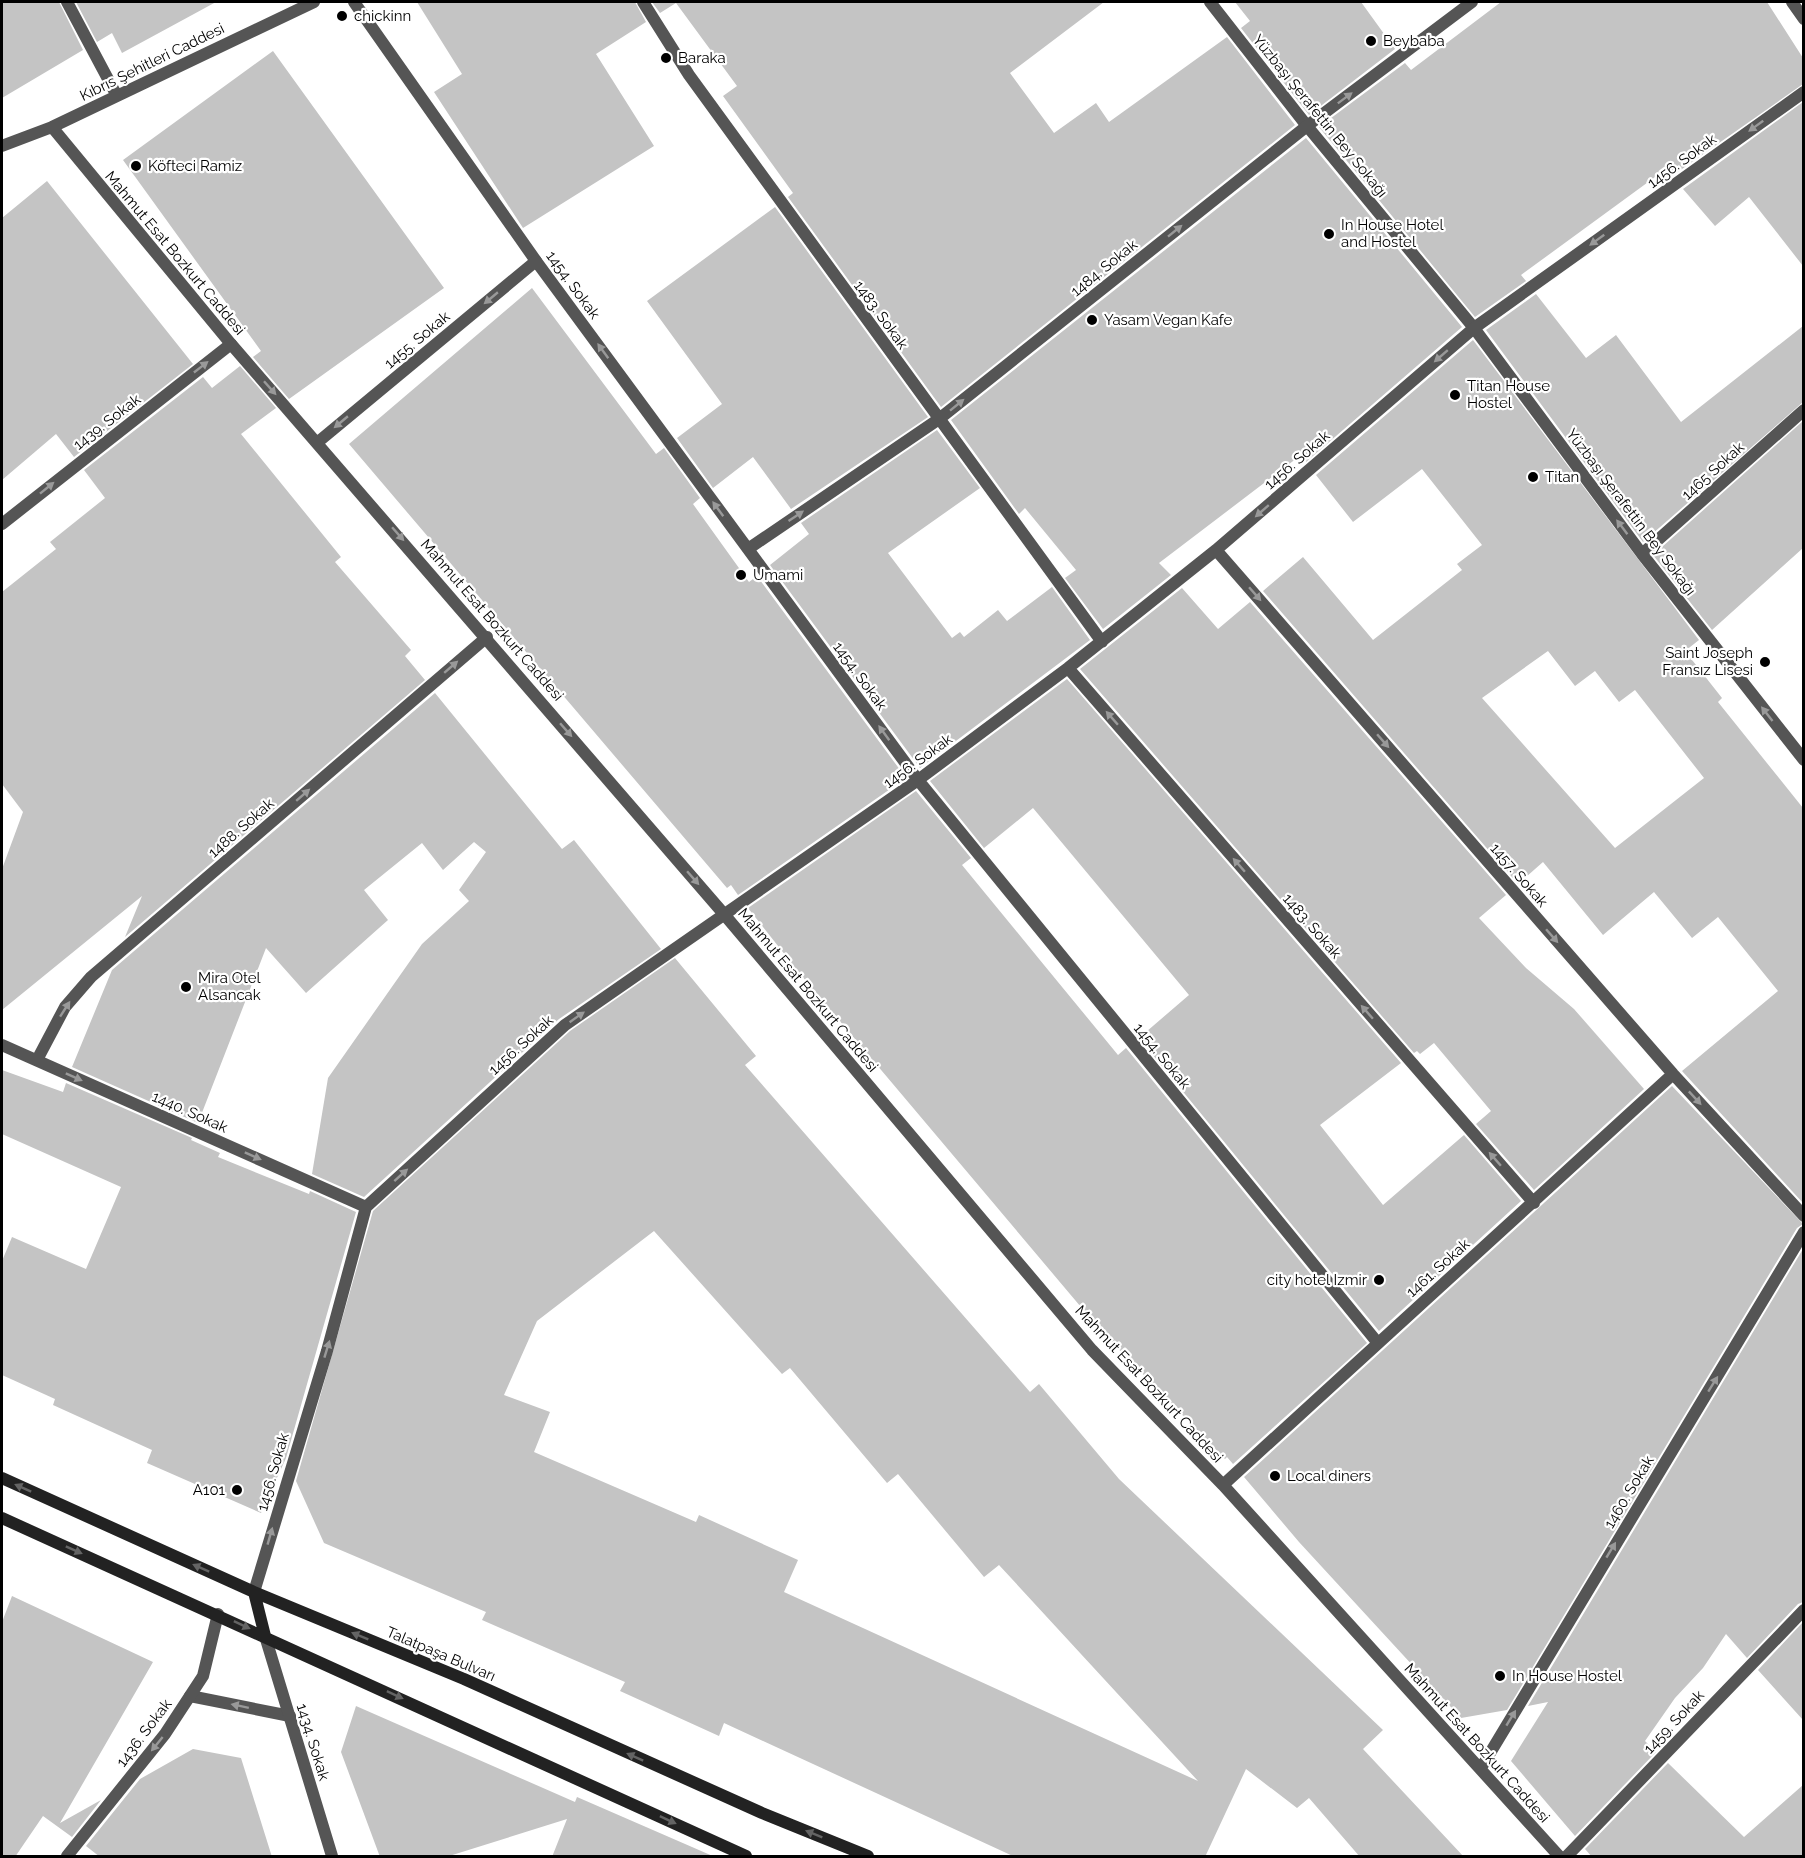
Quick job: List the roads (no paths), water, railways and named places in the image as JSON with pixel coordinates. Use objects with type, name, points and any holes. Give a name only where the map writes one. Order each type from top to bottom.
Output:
[{"type":"main road","name":"Talatpaşa Bulvarı","points":[[2,1478],[254,1592],[464,1679],[762,1813],[868,1857]]},
{"type":"main road","points":[[2,1518],[218,1614],[747,1857]]},
{"type":"main road","points":[[254,1592],[265,1636]]},
{"type":"street","points":[[67,2],[117,96]]},
{"type":"street","name":"Kıbrıs Şehitleri Caddesi","points":[[2,146],[52,127],[314,2]]},
{"type":"street","name":"1454. Sokak","points":[[354,2],[536,261],[918,780],[1377,1342]]},
{"type":"street","name":"1483. Sokak","points":[[643,2],[688,75],[1102,642]]},
{"type":"street","name":"Yüzbaşı Şerafettin Bey Sokağı","points":[[1210,2],[1307,126],[1474,328],[1642,554],[1803,760]]},
{"type":"street","name":"1484. Sokak","points":[[748,549],[939,419],[1307,126],[1472,2]]},
{"type":"street","points":[[1792,2],[1803,19]]},
{"type":"street","name":"1456. Sokak","points":[[254,1592],[366,1207],[566,1025],[723,913],[918,780],[1068,668],[1216,550],[1474,328],[1803,92]]},
{"type":"street","name":"Mahmut Esat Bozkurt Caddesi","points":[[52,127],[231,344],[723,913],[1092,1350],[1224,1485],[1559,1857]]},
{"type":"street","name":"1455. Sokak","points":[[318,442],[536,261]]},
{"type":"street","name":"1439. Sokak","points":[[2,524],[231,344]]},
{"type":"street","name":"1465 Sokak","points":[[1642,554],[1803,410]]},
{"type":"street","name":"1457. Sokak","points":[[1216,550],[1673,1074],[1803,1216]]},
{"type":"street","name":"1488. Sokak","points":[[37,1060],[66,1007],[91,977],[486,637]]},
{"type":"street","name":"1483. Sokak","points":[[1068,668],[1534,1203]]},
{"type":"street","name":"1440. Sokak","points":[[2,1045],[366,1207]]},
{"type":"street","name":"1461. Sokak","points":[[1224,1485],[1377,1342],[1534,1203],[1673,1074]]},
{"type":"street","name":"1460. Sokak","points":[[1481,1768],[1803,1232]]},
{"type":"street","name":"1459. Sokak","points":[[1567,1857],[1803,1610]]},
{"type":"street","name":"1436. Sokak","points":[[67,1857],[165,1734],[203,1676],[218,1614]]},
{"type":"street","name":"1434. Sokak","points":[[265,1636],[332,1857]]},
{"type":"street","points":[[190,1696],[290,1716]]},
{"type":"place","name":"chickinn","points":[[342,16]]},
{"type":"place","name":"Beybaba","points":[[1371,41]]},
{"type":"place","name":"Baraka","points":[[666,58]]},
{"type":"place","name":"Köfteci Ramiz","points":[[136,166]]},
{"type":"place","name":"In House Hotel and Hostel","points":[[1329,234]]},
{"type":"place","name":"Yasam Vegan Kafe","points":[[1092,320]]},
{"type":"place","name":"Titan House Hostel","points":[[1455,395]]},
{"type":"place","name":"Titan","points":[[1533,477]]},
{"type":"place","name":"Umami","points":[[741,575]]},
{"type":"place","name":"Saint Joseph Fransız Lisesi","points":[[1765,662]]},
{"type":"place","name":"Mira Otel Alsancak","points":[[186,987]]},
{"type":"place","name":"city hotel Izmir","points":[[1379,1280]]},
{"type":"place","name":"Local diners","points":[[1275,1476]]},
{"type":"place","name":"A101","points":[[237,1490]]},
{"type":"place","name":"In House Hostel","points":[[1500,1676]]}]
